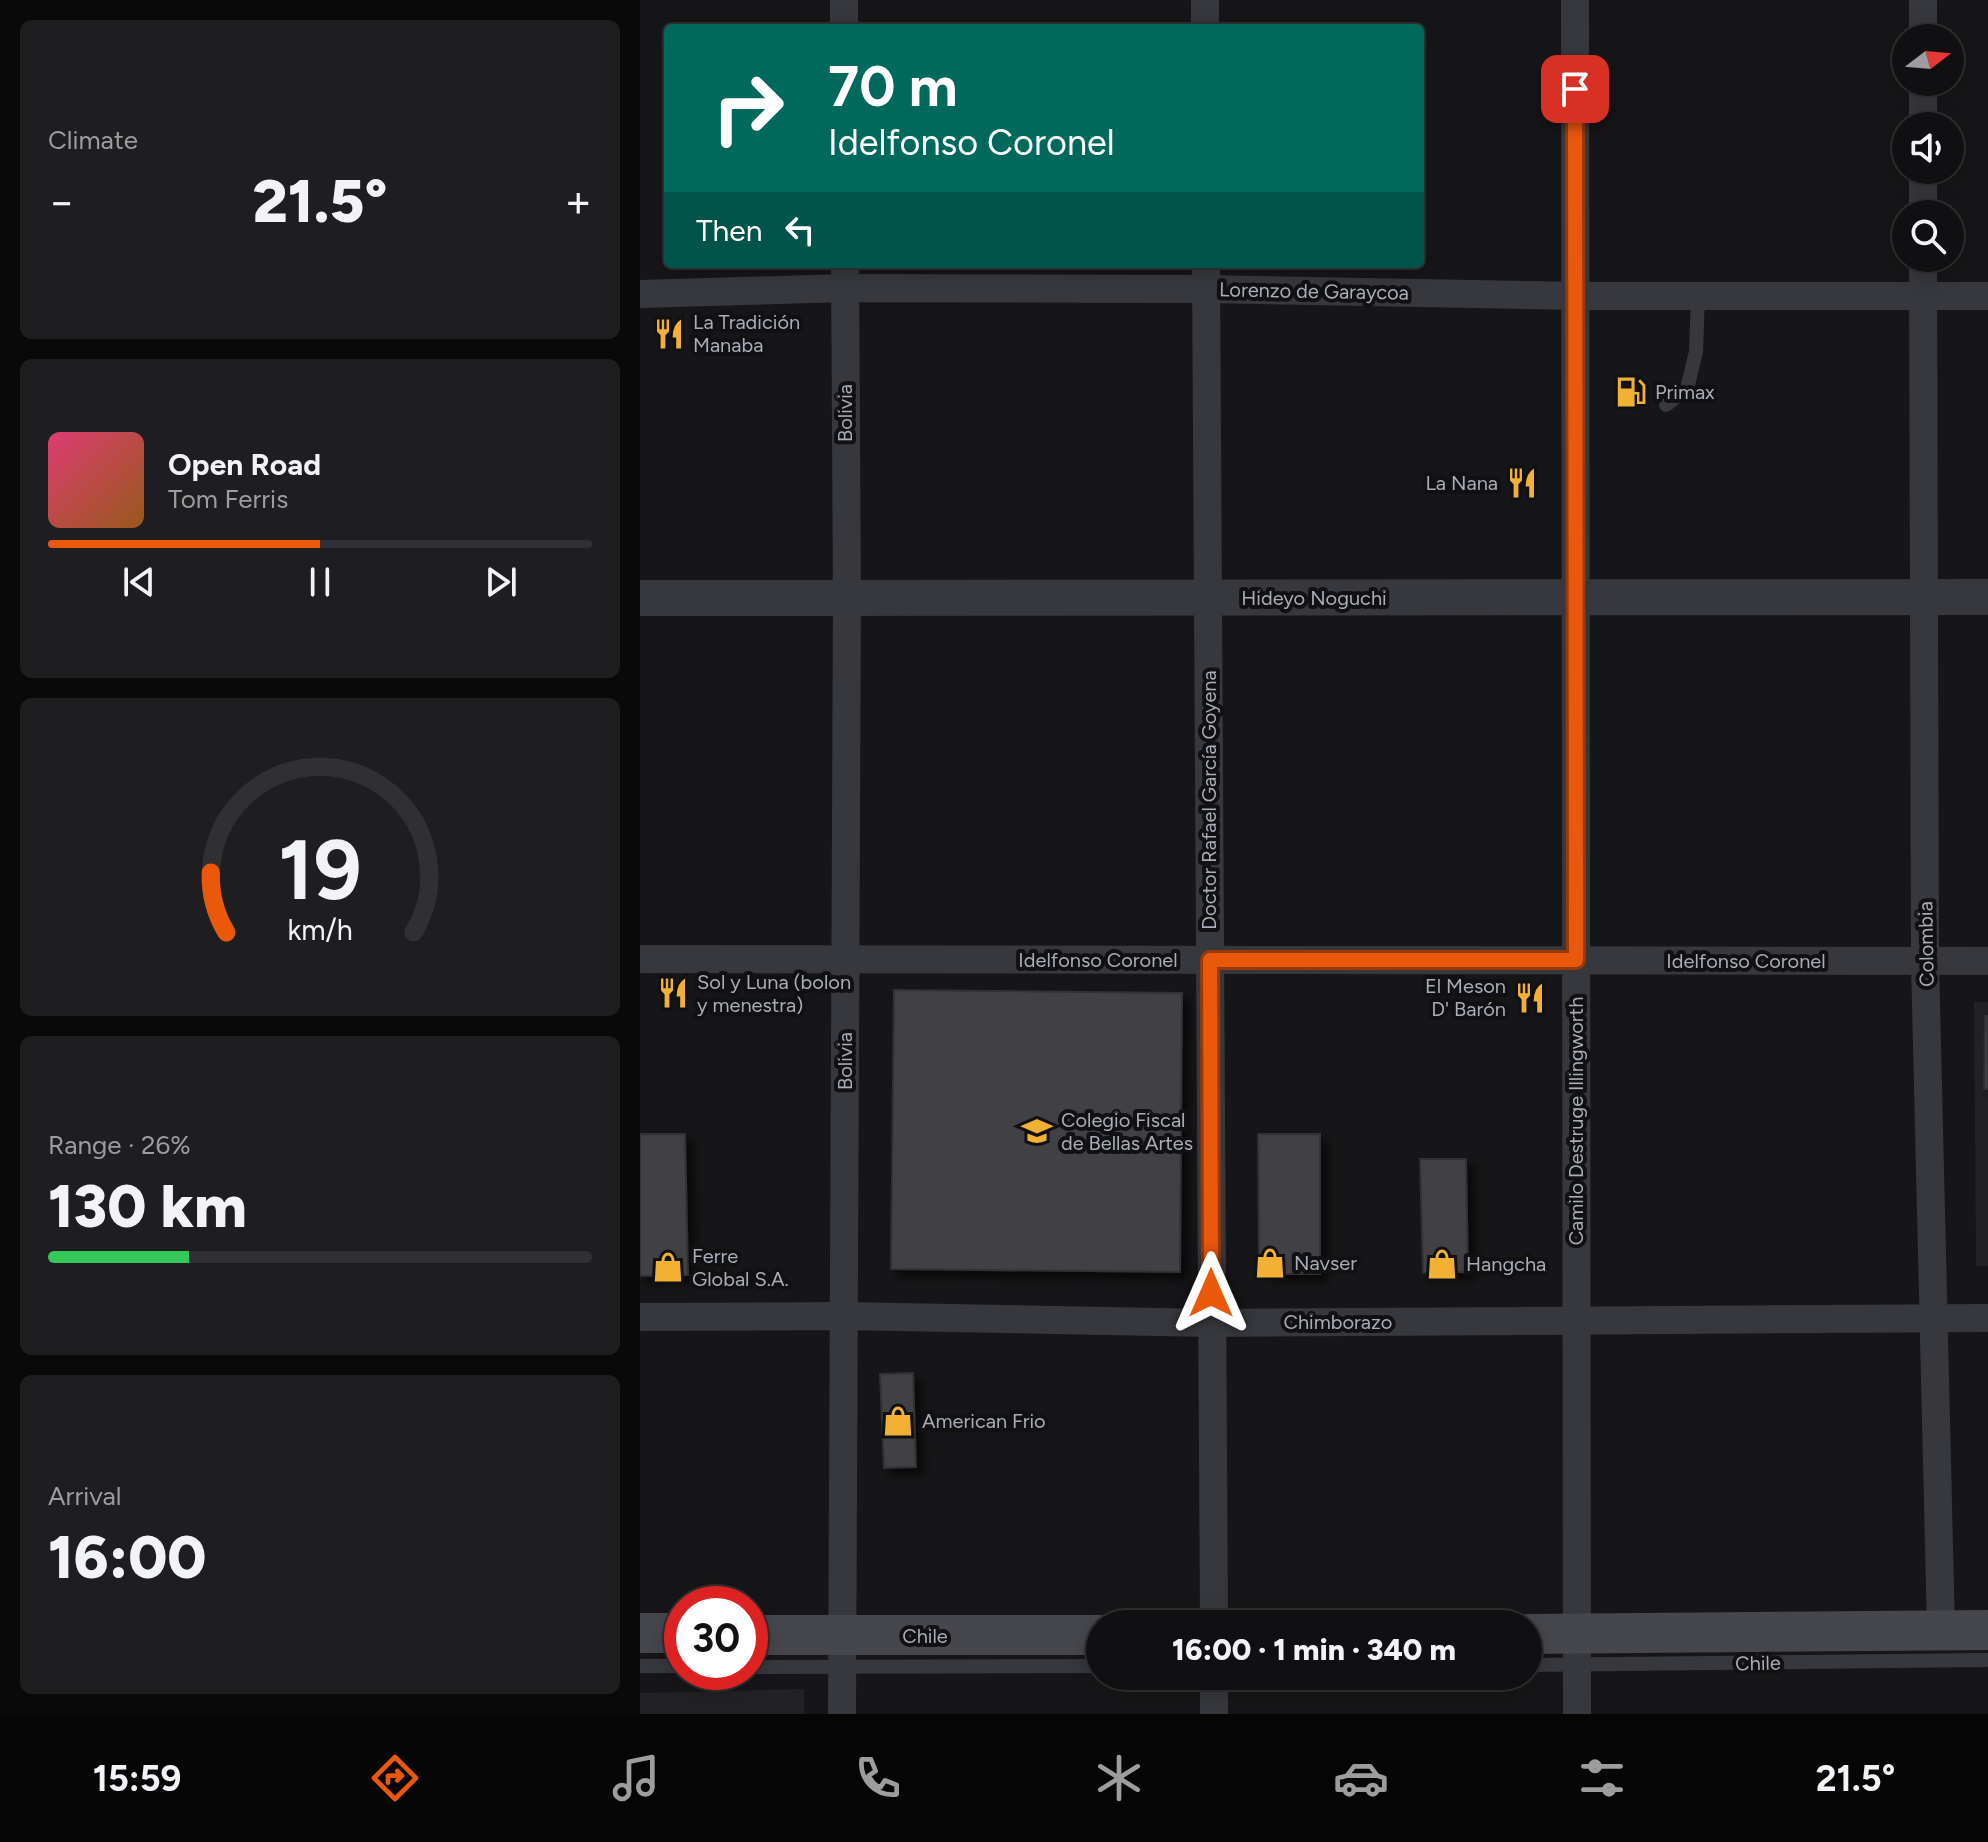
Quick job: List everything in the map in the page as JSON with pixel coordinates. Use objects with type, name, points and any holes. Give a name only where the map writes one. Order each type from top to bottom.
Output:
[{"type":"main road","name":"Chile","points":[[1542,1639],[1576,1650],[1941,1629],[1988,1630]]},
{"type":"main road","points":[[640,1633],[664,1633]]},
{"type":"main road","name":"Chile","points":[[768,1638],[841,1652],[1086,1636]]},
{"type":"street","points":[[844,0],[844,24]]},
{"type":"street","points":[[1205,0],[1205,24]]},
{"type":"street","name":"Camilo Destruge Illingworth","points":[[1575,0],[1577,1714]]},
{"type":"street","points":[[1923,0],[1923,24]]},
{"type":"street","name":"Colombia","points":[[1923,272],[1925,961],[1941,1629]]},
{"type":"street","name":"Lorenzo de Garaycoa","points":[[640,294],[845,276],[1206,276],[1576,296],[1988,296]]},
{"type":"street","name":"Bolivia","points":[[842,1714],[847,598],[845,276]]},
{"type":"street","name":"Doctor Rafael García Goyena","points":[[1206,276],[1214,1610]]},
{"type":"street","name":"Hideyo Noguchi","points":[[640,598],[1988,597]]},
{"type":"street","name":"Idelfonso Coronel","points":[[640,959],[1988,961]]},
{"type":"street","name":"Chimborazo","points":[[640,1317],[843,1316],[1211,1323],[1988,1318]]},
{"type":"street","points":[[1214,1690],[1214,1714]]},
{"type":"lane","points":[[1666,405],[1687,389],[1696,352],[1698,296]]},
{"type":"lane","name":"Chile","points":[[1542,1661],[1576,1650],[1988,1660]]},
{"type":"lane","name":"Chile","points":[[768,1664],[841,1652],[1086,1665]]},
{"type":"lane","points":[[640,1666],[664,1666]]},
{"type":"shaded area","points":[[1974,1002],[1988,1002],[1988,1266],[1976,1266]]},
{"type":"shaded area","points":[[804,1689],[804,1714],[640,1714],[640,1693]]},
{"type":"building","name":"Colegio Fiscal de Bellas Artes","points":[[894,990],[1182,993],[1180,1272],[891,1269]]},
{"type":"building","points":[[1985,1016],[1988,1016],[1988,1089],[1984,1089]]},
{"type":"building","points":[[640,1134],[685,1134],[688,1275],[640,1276]]},
{"type":"building","points":[[1258,1134],[1320,1134],[1320,1274],[1270,1274],[1263,1269],[1259,1258]]},
{"type":"building","points":[[1420,1159],[1466,1159],[1468,1272],[1423,1273]]},
{"type":"building","name":"American Frio","points":[[913,1373],[916,1467],[884,1468],[880,1374]]},
{"type":"place","name":"La Tradición Manaba","points":[[669,334]]},
{"type":"place","name":"Primax","points":[[1631,392]]},
{"type":"place","name":"La Nana","points":[[1522,483]]},
{"type":"place","name":"Sol y Luna (bolon y menestra)","points":[[673,993]]},
{"type":"place","name":"El Meson D' Barón","points":[[1530,998]]},
{"type":"place","name":"Colegio Fiscal de Bellas Artes","points":[[1037,1131]]},
{"type":"place","name":"Navser","points":[[1270,1263]]},
{"type":"place","name":"Hangcha","points":[[1442,1264]]},
{"type":"place","name":"Ferre Global S.A.","points":[[668,1267]]},
{"type":"place","name":"American Frio","points":[[898,1421]]},
{"type":"route","points":[[1211,1293],[1210,960],[1576,960],[1575,89]]}]
